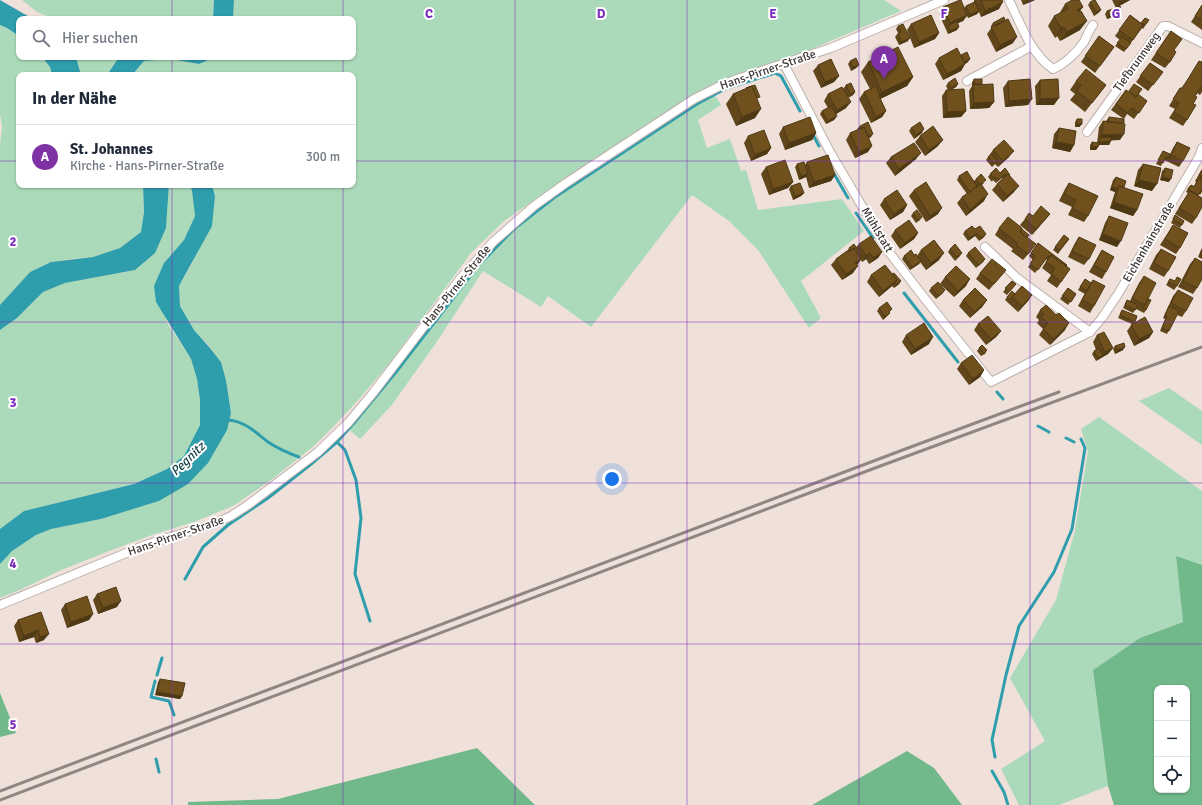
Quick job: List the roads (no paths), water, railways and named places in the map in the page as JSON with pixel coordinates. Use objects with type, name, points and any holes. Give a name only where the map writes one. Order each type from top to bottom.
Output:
[{"type":"street","name":"Hans-Pirner-Straße","points":[[0,605],[148,544],[216,523],[248,506],[318,452],[348,423],[373,393],[460,279],[493,242],[534,206],[566,183],[694,99],[737,79],[831,48],[944,0]]},
{"type":"street","points":[[1009,0],[1032,46],[1046,64],[1054,69],[1061,66],[1074,53],[1084,41],[1093,25]]},
{"type":"street","name":"Tiefbrunnweg","points":[[1087,132],[1163,26],[1168,26],[1202,43]]},
{"type":"street","points":[[967,81],[1032,46]]},
{"type":"street","name":"Mühlstatt","points":[[784,64],[830,152],[889,252],[991,382]]},
{"type":"street","name":"Eichenhainstraße","points":[[991,382],[1090,332],[1102,318],[1118,294],[1200,158],[1202,148]]},
{"type":"street","points":[[985,248],[1017,278],[1090,332]]},
{"type":"water","points":[[0,0],[28,16],[16,16],[16,34],[0,25]]},
{"type":"water","points":[[214,0],[234,0],[233,16],[213,16]]},
{"type":"water","points":[[44,60],[77,60],[80,72],[51,72],[50,67]]},
{"type":"water","points":[[117,60],[157,60],[144,61],[135,72],[109,72]]},
{"type":"water","points":[[177,60],[208,60],[199,64]]},
{"type":"water","points":[[143,188],[169,188],[166,228],[155,253],[135,270],[65,283],[43,292],[17,318],[0,330],[0,305],[30,272],[51,262],[93,257],[120,248],[141,232],[144,212]]},
{"type":"water","name":"Pegnitz","points":[[191,188],[213,188],[215,196],[212,226],[179,286],[180,306],[194,330],[221,362],[226,380],[231,413],[227,430],[208,463],[188,484],[159,501],[101,519],[51,529],[36,535],[12,551],[0,564],[0,529],[24,511],[134,484],[167,469],[184,456],[200,425],[200,400],[197,379],[191,359],[156,302],[154,286],[164,263],[184,240],[195,216]]},
{"type":"waterway","points":[[185,579],[203,547],[228,525],[268,498],[337,442],[396,372],[478,266],[514,229],[555,197],[697,104],[725,89],[775,73],[781,76],[800,111]]},
{"type":"waterway","points":[[812,133],[819,146]]},
{"type":"waterway","points":[[833,172],[848,198]]},
{"type":"waterway","points":[[856,213],[873,238]]},
{"type":"waterway","points":[[904,293],[958,362]]},
{"type":"waterway","points":[[997,392],[1003,399]]},
{"type":"waterway","points":[[227,420],[244,424],[271,444],[299,457]]},
{"type":"waterway","points":[[1038,426],[1049,432]]},
{"type":"waterway","points":[[1066,438],[1074,442]]},
{"type":"waterway","points":[[995,757],[992,740],[1006,675],[1019,626],[1054,572],[1072,529],[1085,448],[1081,439]]},
{"type":"waterway","points":[[337,442],[345,450],[356,480],[361,518],[355,574],[370,621]]},
{"type":"waterway","points":[[157,675],[162,658]]},
{"type":"waterway","points":[[155,681],[151,697],[169,701],[174,715]]},
{"type":"waterway","points":[[156,759],[159,772]]},
{"type":"waterway","points":[[992,771],[1004,792],[1008,805]]},
{"type":"railway","points":[[0,800],[875,468],[1202,347]]},
{"type":"railway","points":[[0,791],[1059,392]]},
{"type":"place","name":"St. Johannes","points":[[884,79]]}]
